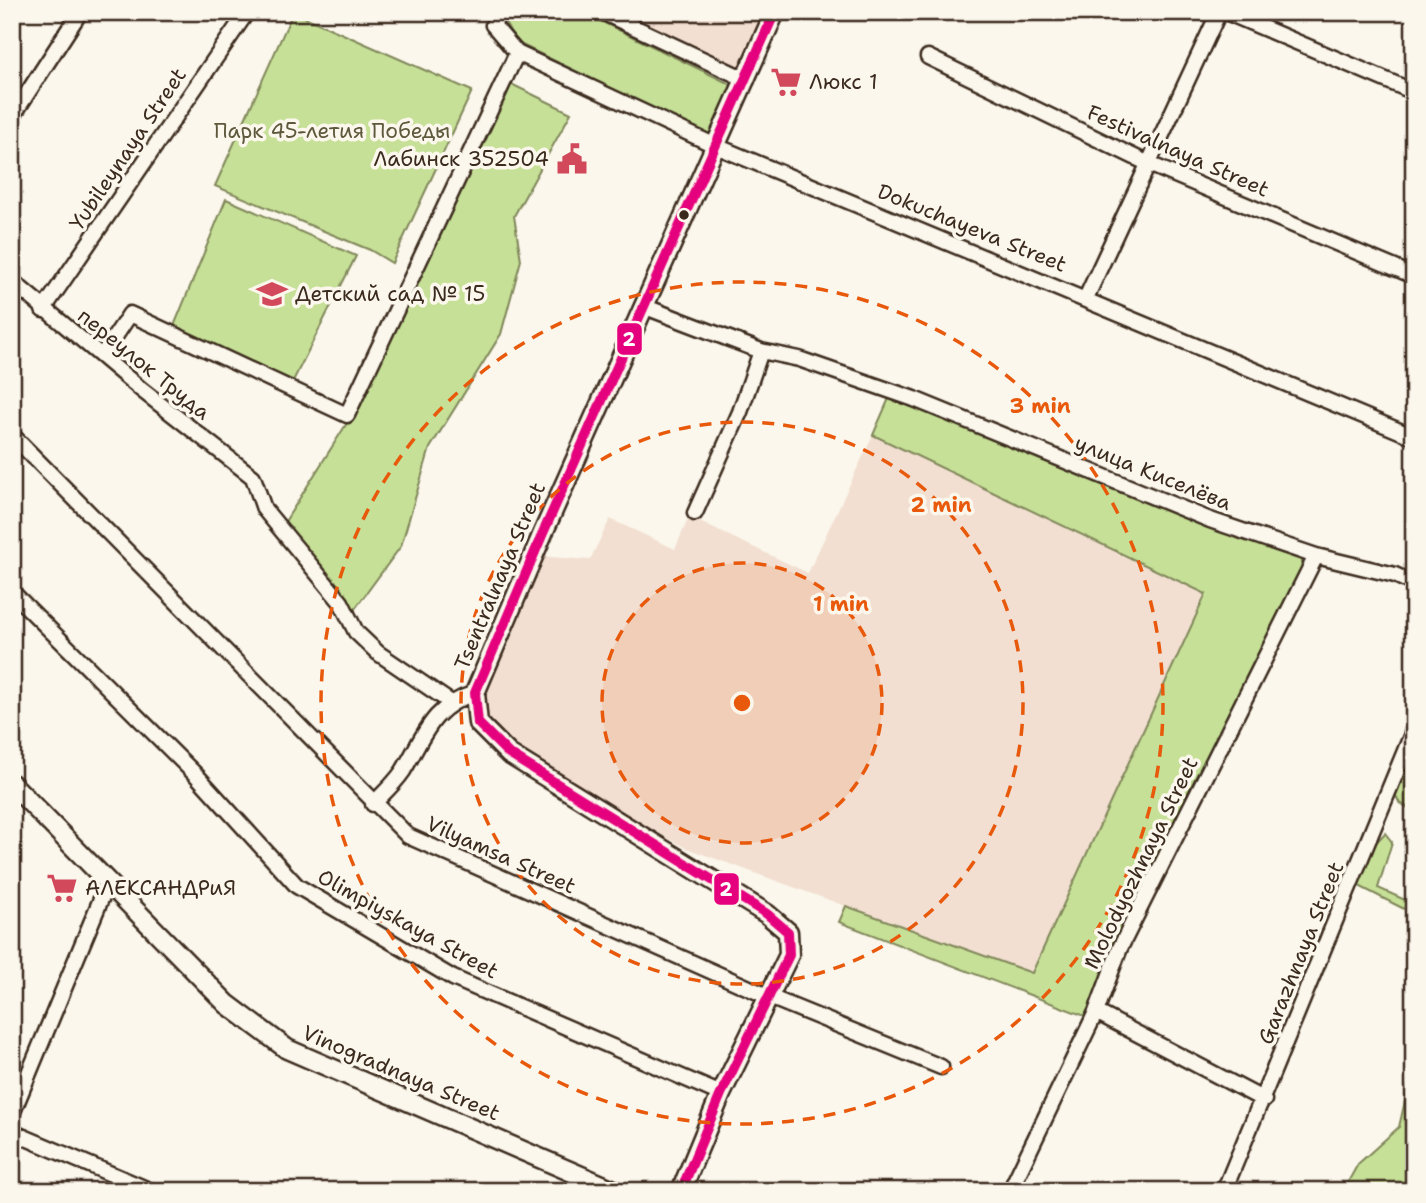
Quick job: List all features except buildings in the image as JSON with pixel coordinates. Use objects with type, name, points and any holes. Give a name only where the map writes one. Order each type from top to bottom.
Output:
[{"type":"street","points":[[12,117],[80,12]]},
{"type":"street","name":"Yubileynaya Street","points":[[43,310],[247,12]]},
{"type":"street","points":[[102,356],[130,314],[347,415],[517,53],[493,25],[499,12]]},
{"type":"street","points":[[602,12],[747,80]]},
{"type":"street","name":"Tsentralnaya Street","points":[[681,1191],[721,1094],[789,955],[788,932],[779,922],[509,754],[478,723],[475,693],[643,306],[747,80],[775,12]]},
{"type":"street","points":[[1086,298],[1219,12]]},
{"type":"street","points":[[1226,12],[1414,92]]},
{"type":"street","name":"Dokuchayeva Street","points":[[517,53],[716,146],[1414,437]]},
{"type":"street","name":"Festivalnaya Street","points":[[928,57],[1149,164],[1414,276]]},
{"type":"street","name":"переулок Труда","points":[[12,281],[43,310],[253,477],[264,509],[341,602],[356,632],[378,653],[450,702]]},
{"type":"street","name":"улица Киселёва","points":[[643,306],[761,351],[799,359],[888,390],[1210,520],[1316,556],[1395,575],[1414,584]]},
{"type":"street","points":[[695,513],[740,412],[761,351]]},
{"type":"street","name":"Vilyamsa Street","points":[[12,435],[373,804],[408,836],[767,996],[941,1067]]},
{"type":"street","name":"Molodyozhnaya Street","points":[[1010,1191],[1096,1012],[1120,948],[1316,556]]},
{"type":"street","name":"Olimpiyskaya Street","points":[[12,592],[198,777],[297,886],[453,978],[721,1094]]},
{"type":"street","points":[[373,804],[401,775],[422,733],[450,702],[475,693]]},
{"type":"street","name":"Garazhnaya Street","points":[[1224,1191],[1264,1100],[1414,729]]},
{"type":"street","name":"Vinogradnaya Street","points":[[12,784],[227,1004],[287,1049],[616,1191]]},
{"type":"street","points":[[12,1114],[108,882]]},
{"type":"street","points":[[1096,1012],[1264,1100]]},
{"type":"street","points":[[12,1132],[152,1191]]},
{"type":"shaded area","points":[[615,12],[767,12],[741,71]]},
{"type":"shaded area","points":[[873,435],[1206,594],[1032,974],[686,848],[629,818],[514,747],[495,729],[486,711],[484,691],[538,556],[590,560],[610,519],[675,549],[689,517],[808,573]]},
{"type":"green space","name":"Парк 45-летия Победы","points":[[293,12],[472,91],[392,263],[370,250],[215,186]]},
{"type":"green space","points":[[507,12],[582,12],[734,86],[713,138],[518,43],[506,25]]},
{"type":"green space","points":[[507,82],[571,113],[514,216],[521,260],[501,334],[430,448],[401,546],[351,614],[281,528],[352,415]]},
{"type":"green space","points":[[226,199],[356,256],[293,381],[174,326]]},
{"type":"green space","points":[[890,396],[1301,560],[1303,572],[1099,981],[1090,1018],[839,922],[846,906],[1032,973],[1206,594],[873,435]]},
{"type":"green space","points":[[1414,745],[1414,812],[1399,802],[1395,794]]},
{"type":"green space","points":[[1385,833],[1392,842],[1378,888],[1414,904],[1414,914],[1357,885],[1370,849]]},
{"type":"green space","points":[[1414,1062],[1414,1191],[1343,1191],[1358,1164],[1399,1127]]},
{"type":"transit line","name":"2","points":[[681,1191],[721,1094],[789,955],[788,932],[767,914],[509,754],[478,723],[475,693],[543,533],[775,12]]},
{"type":"place","name":"Люкс 1","points":[[786,82]]},
{"type":"place","name":"Лабинск 352504","points":[[572,159]]},
{"type":"place","name":"Детский сад № 15","points":[[272,294]]},
{"type":"place","name":"АЛЕКСАНДРиЯ","points":[[62,888]]}]
